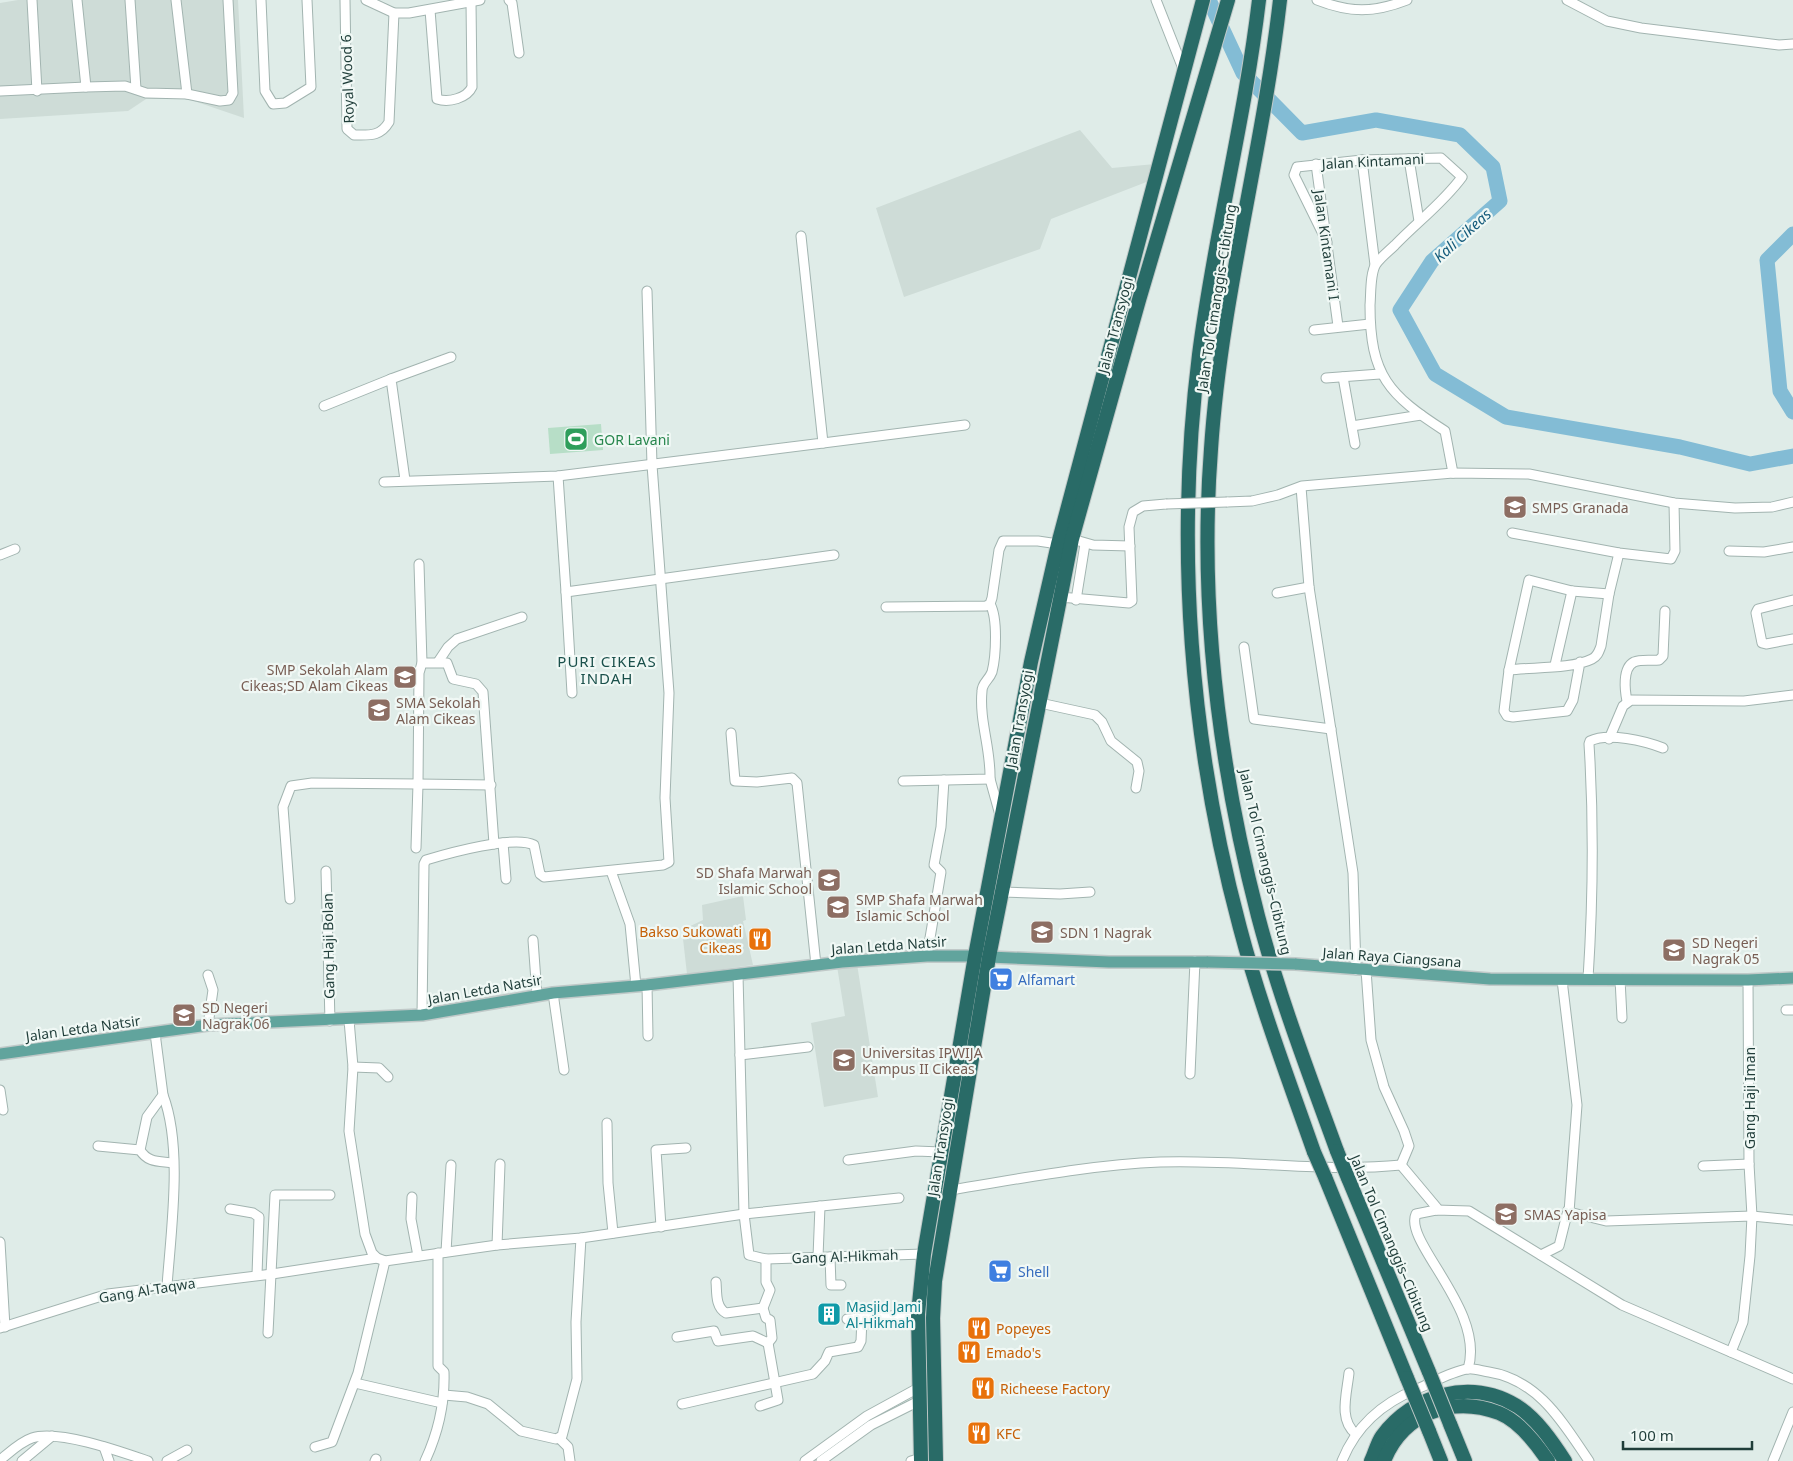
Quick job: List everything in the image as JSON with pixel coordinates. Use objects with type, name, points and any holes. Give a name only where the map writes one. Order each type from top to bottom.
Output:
[{"type":"highway","name":"Jalan Transyogi","points":[[936,1461],[933,1318],[935,1281],[950,1190],[1002,820],[1031,662],[1058,544],[1203,0]]},
{"type":"highway","name":"Jalan Transyogi","points":[[917,1460],[920,1393],[918,1314],[924,1254],[941,1152],[982,956],[1002,892],[1060,597],[1079,541],[1139,300],[1228,0]]},
{"type":"highway","name":"Jalan Tol Cimanggis–Cibitung","points":[[1259,0],[1252,57],[1199,353],[1190,445],[1188,494],[1190,624],[1198,715],[1213,809],[1239,926],[1261,1004],[1314,1152],[1439,1458]]},
{"type":"highway","name":"Jalan Tol Cimanggis–Cibitung","points":[[1280,0],[1273,60],[1220,357],[1210,458],[1208,523],[1210,623],[1219,711],[1233,803],[1258,916],[1281,997],[1337,1151],[1465,1461]]},
{"type":"highway","points":[[1031,662],[1046,664]]},
{"type":"highway","points":[[1371,1461],[1381,1438],[1399,1417],[1423,1401],[1445,1393],[1466,1391],[1494,1396],[1518,1407],[1536,1422],[1553,1443],[1564,1461]]},
{"type":"highway","points":[[1384,1461],[1391,1444],[1407,1426],[1428,1412],[1450,1407],[1472,1408],[1499,1413],[1520,1427],[1548,1461]]},
{"type":"main road","name":"Jalan Letda Natsir","points":[[0,1054],[208,1025],[330,1021],[422,1015],[537,995],[641,986],[816,965],[927,956],[982,956]]},
{"type":"main road","name":"Jalan Raya Ciangsana","points":[[982,956],[1109,962],[1195,961],[1295,964],[1490,979],[1748,980],[1793,978]]},
{"type":"street","points":[[32,0],[37,91]]},
{"type":"street","points":[[77,0],[86,87]]},
{"type":"street","points":[[130,0],[136,89]]},
{"type":"street","points":[[176,0],[187,94]]},
{"type":"street","points":[[0,91],[125,86],[158,94],[187,94],[210,100],[227,100],[233,93],[228,0]]},
{"type":"street","points":[[261,0],[265,91],[273,104],[285,103],[297,97],[309,90],[313,82],[307,0]]},
{"type":"street","name":"Royal Wood 6","points":[[345,0],[347,129],[354,135],[375,135],[384,131],[391,113],[394,12]]},
{"type":"street","points":[[366,0],[394,12],[430,10],[476,1],[471,90],[461,97],[445,102],[437,98],[430,10]]},
{"type":"street","points":[[508,0],[512,3],[519,53]]},
{"type":"street","points":[[1156,0],[1184,71]]},
{"type":"street","points":[[1317,0],[1333,6],[1370,11],[1407,0]]},
{"type":"street","points":[[1567,0],[1607,21],[1641,28],[1779,45],[1793,44]]},
{"type":"street","name":"Jalan Kintamani","points":[[1327,242],[1294,174],[1297,166],[1362,160],[1442,158],[1462,177],[1449,195],[1419,221],[1375,265]]},
{"type":"street","points":[[1409,159],[1419,221]]},
{"type":"street","points":[[1362,160],[1375,265],[1370,294],[1370,324],[1380,374],[1393,392],[1421,415],[1445,431],[1453,473]]},
{"type":"street","name":"Jalan Kintamani I","points":[[1316,164],[1338,326]]},
{"type":"street","points":[[802,236],[823,443]]},
{"type":"street","points":[[422,1015],[425,862],[499,844],[533,844],[543,876],[611,872],[663,865],[669,862],[666,798],[669,692],[652,465],[647,291]]},
{"type":"street","points":[[1314,330],[1370,324]]},
{"type":"street","points":[[324,406],[390,379],[451,358]]},
{"type":"street","points":[[1326,378],[1380,374]]},
{"type":"street","points":[[1343,376],[1355,444]]},
{"type":"street","points":[[390,379],[405,480]]},
{"type":"street","points":[[1352,426],[1421,415]]},
{"type":"street","points":[[384,482],[558,476],[965,425]]},
{"type":"street","points":[[1060,597],[1076,600],[1130,603],[1132,601],[1129,527],[1133,512],[1144,506],[1252,501],[1278,495],[1301,486],[1453,473],[1529,474],[1674,503],[1735,508],[1772,507],[1793,502]]},
{"type":"street","points":[[558,476],[572,694]]},
{"type":"street","points":[[1301,486],[1309,587],[1353,873],[1361,970],[1371,1040],[1384,1087],[1404,1130],[1409,1146],[1401,1165]]},
{"type":"street","points":[[1512,533],[1619,553],[1671,559],[1675,551],[1674,503]]},
{"type":"street","points":[[1002,820],[990,779],[988,746],[982,721],[982,691],[992,669],[996,618],[990,604],[999,550],[1003,541],[1038,541],[1058,544]]},
{"type":"street","points":[[1076,600],[1079,541],[1130,546]]},
{"type":"street","points":[[1729,551],[1764,552],[1793,547]]},
{"type":"street","points":[[0,555],[15,549]]},
{"type":"street","points":[[1509,670],[1580,662],[1594,658],[1598,654],[1619,553]]},
{"type":"street","points":[[566,592],[834,555]]},
{"type":"street","points":[[416,848],[419,673],[422,663],[419,564]]},
{"type":"street","points":[[1580,662],[1573,700],[1570,708],[1564,713],[1507,716],[1504,711],[1509,670],[1528,581],[1531,579],[1572,591],[1609,594]]},
{"type":"street","points":[[1277,593],[1309,587]]},
{"type":"street","points":[[1555,666],[1572,591]]},
{"type":"street","points":[[1793,600],[1758,609],[1756,613],[1762,643],[1766,644],[1793,639]]},
{"type":"street","points":[[886,607],[986,606],[990,604]]},
{"type":"street","points":[[1609,739],[1627,702],[1625,680],[1631,664],[1659,660],[1663,656],[1665,611]]},
{"type":"street","points":[[438,662],[452,642],[457,639],[522,617]]},
{"type":"street","points":[[1244,647],[1254,719],[1331,729]]},
{"type":"street","points":[[422,663],[447,663],[453,679],[476,684],[483,692],[491,785],[506,879]]},
{"type":"street","points":[[1627,702],[1631,700],[1744,701],[1793,696]]},
{"type":"street","points":[[1040,703],[1095,715],[1103,724],[1112,741],[1137,762],[1139,771],[1136,788]]},
{"type":"street","points":[[731,733],[735,780],[757,782],[792,778],[797,783],[816,965]]},
{"type":"street","points":[[1588,979],[1593,903],[1594,833],[1589,744],[1592,740],[1639,740],[1663,748]]},
{"type":"street","points":[[903,781],[990,779]]},
{"type":"street","points":[[927,956],[942,872],[934,865],[941,827],[944,780]]},
{"type":"street","points":[[290,899],[283,807],[291,786],[312,783],[491,785]]},
{"type":"street","name":"Gang Haji Bolan","points":[[326,871],[330,1021]]},
{"type":"street","points":[[611,872],[630,924],[648,1036]]},
{"type":"street","points":[[1002,892],[1060,894],[1090,892]]},
{"type":"street","points":[[533,940],[537,995]]},
{"type":"street","points":[[1190,1074],[1195,961]]},
{"type":"street","points":[[208,975],[214,990],[208,1025]]},
{"type":"street","points":[[738,975],[744,1214],[749,1255],[766,1258],[766,1282],[770,1290],[763,1308],[766,1318],[770,1320],[772,1338],[768,1343],[778,1400],[760,1406]]},
{"type":"street","points":[[1541,1255],[1559,1246],[1568,1210],[1577,1105],[1562,980]]},
{"type":"street","points":[[1620,980],[1622,1018]]},
{"type":"street","name":"Gang Haji Iman","points":[[1731,1352],[1744,1322],[1752,1216],[1749,1164],[1748,980]]},
{"type":"street","points":[[553,993],[564,1070]]},
{"type":"street","points":[[315,1447],[332,1442],[355,1383],[381,1259],[372,1253],[366,1234],[349,1131],[353,1067],[349,1020]]},
{"type":"street","points":[[155,1032],[163,1095],[171,1125],[173,1162],[172,1221],[167,1286]]},
{"type":"street","points":[[740,1055],[808,1047]]},
{"type":"street","points":[[353,1067],[379,1068],[388,1077]]},
{"type":"street","points":[[0,1090],[3,1110]]},
{"type":"street","points":[[163,1095],[147,1117],[140,1150],[145,1158],[152,1161],[173,1162]]},
{"type":"street","points":[[607,1122],[608,1183],[613,1233]]},
{"type":"street","points":[[98,1146],[140,1150]]},
{"type":"street","points":[[661,1227],[656,1150],[686,1148]]},
{"type":"street","points":[[848,1160],[916,1151],[941,1152]]},
{"type":"street","points":[[950,1190],[1079,1170],[1159,1162],[1209,1162],[1359,1169],[1401,1165]]},
{"type":"street","points":[[496,1245],[500,1164]]},
{"type":"street","points":[[1703,1166],[1749,1164]]},
{"type":"street","points":[[425,1461],[440,1420],[443,1399],[444,1372],[438,1366],[442,1253],[451,1165]]},
{"type":"street","points":[[1401,1165],[1437,1208],[1436,1210]]},
{"type":"street","points":[[268,1333],[275,1195],[330,1195]]},
{"type":"street","points":[[412,1197],[411,1219],[418,1256]]},
{"type":"street","name":"Gang Al-Taqwa","points":[[0,1245],[3,1327],[108,1294],[496,1245],[581,1238],[744,1214],[899,1198]]},
{"type":"street","points":[[818,1257],[820,1206]]},
{"type":"street","points":[[230,1209],[253,1212],[259,1217],[257,1275]]},
{"type":"street","points":[[1468,1369],[1472,1356],[1468,1330],[1444,1277],[1414,1229],[1416,1214],[1436,1210],[1469,1211],[1622,1304],[1793,1379]]},
{"type":"street","points":[[1568,1210],[1570,1213],[1621,1222],[1752,1216],[1793,1220]]},
{"type":"street","points":[[559,1438],[562,1436],[577,1379],[576,1322],[581,1238]]},
{"type":"street","name":"Gang Al-Hikmah","points":[[766,1258],[924,1254]]},
{"type":"street","points":[[830,1257],[831,1285],[841,1285]]},
{"type":"street","points":[[716,1282],[719,1306],[726,1313],[763,1308]]},
{"type":"street","points":[[846,1320],[918,1314]]},
{"type":"street","points":[[682,1404],[813,1374],[825,1361],[829,1352],[858,1347],[861,1341],[862,1319]]},
{"type":"street","points":[[677,1336],[714,1331],[718,1341],[753,1336],[768,1343]]},
{"type":"street","points":[[1342,1461],[1356,1434],[1370,1418],[1391,1400],[1468,1369],[1498,1373],[1538,1394],[1550,1405],[1588,1461]]},
{"type":"street","points":[[1349,1373],[1345,1418],[1347,1428],[1356,1434]]},
{"type":"street","points":[[355,1383],[443,1399],[467,1397],[488,1404],[521,1431],[559,1438],[568,1447],[570,1461]]},
{"type":"street","points":[[805,1461],[867,1416],[920,1393]]},
{"type":"street","points":[[821,1461],[920,1393]]},
{"type":"street","points":[[1774,1461],[1792,1410]]},
{"type":"street","points":[[22,1461],[53,1436]]},
{"type":"street","points":[[0,1460],[32,1438],[53,1436],[104,1447],[148,1461]]},
{"type":"street","points":[[104,1447],[109,1461]]},
{"type":"street","points":[[167,1461],[187,1450]]},
{"type":"shaded area","points":[[18,0],[238,0],[244,118],[188,99],[146,99],[128,111],[0,119],[0,3]]},
{"type":"shaded area","points":[[1080,130],[1112,168],[1155,164],[1149,181],[1051,219],[1040,249],[904,297],[876,208]]},
{"type":"shaded area","points":[[743,896],[746,920],[743,921],[753,965],[687,974],[682,930],[703,920],[702,905]]},
{"type":"shaded area","name":"Universitas IPWIJA Kampus II Cikeas","points":[[857,964],[878,1097],[824,1107],[811,1023],[845,1016],[837,966]]},
{"type":"green space","name":"GOR Lavani","points":[[601,424],[603,450],[550,454],[548,428]]},
{"type":"waterway","name":"Kali Cikeas","points":[[1209,0],[1243,73],[1302,133],[1376,120],[1460,135],[1493,167],[1500,201],[1432,261],[1400,310],[1435,374],[1506,417],[1680,447],[1750,464],[1793,456]]},
{"type":"waterway","name":"Kali Cikeas","points":[[1793,234],[1767,260],[1780,391],[1793,412]]},
{"type":"place","name":"GOR Lavani","points":[[576,439]]},
{"type":"place","name":"SMPS Granada","points":[[1515,507]]},
{"type":"place","name":"SMP Sekolah Alam Cikeas;SD Alam Cikeas","points":[[405,677]]},
{"type":"place","name":"SMA Sekolah Alam Cikeas","points":[[379,710]]},
{"type":"place","name":"SD Shafa Marwah Islamic School","points":[[829,880]]},
{"type":"place","name":"SMP Shafa Marwah Islamic School","points":[[838,907]]},
{"type":"place","name":"SDN 1 Nagrak","points":[[1042,932]]},
{"type":"place","name":"Bakso Sukowati Cikeas","points":[[760,939]]},
{"type":"place","name":"SD Negeri Nagrak 05","points":[[1674,950]]},
{"type":"place","name":"Alfamart","points":[[1001,979]]},
{"type":"place","name":"SD Negeri Nagrak 06","points":[[184,1015]]},
{"type":"place","name":"Universitas IPWIJA Kampus II Cikeas","points":[[844,1060]]},
{"type":"place","name":"SMAS Yapisa","points":[[1506,1214]]},
{"type":"place","name":"Shell","points":[[1000,1271]]},
{"type":"place","name":"Masjid Jami Al-Hikmah","points":[[829,1314]]},
{"type":"place","name":"Popeyes","points":[[979,1328]]},
{"type":"place","name":"Emado's","points":[[969,1352]]},
{"type":"place","name":"Richeese Factory","points":[[983,1388]]},
{"type":"place","name":"KFC","points":[[979,1433]]},
{"type":"district","name":"PURI CIKEAS INDAH","points":[[607,670]]}]
